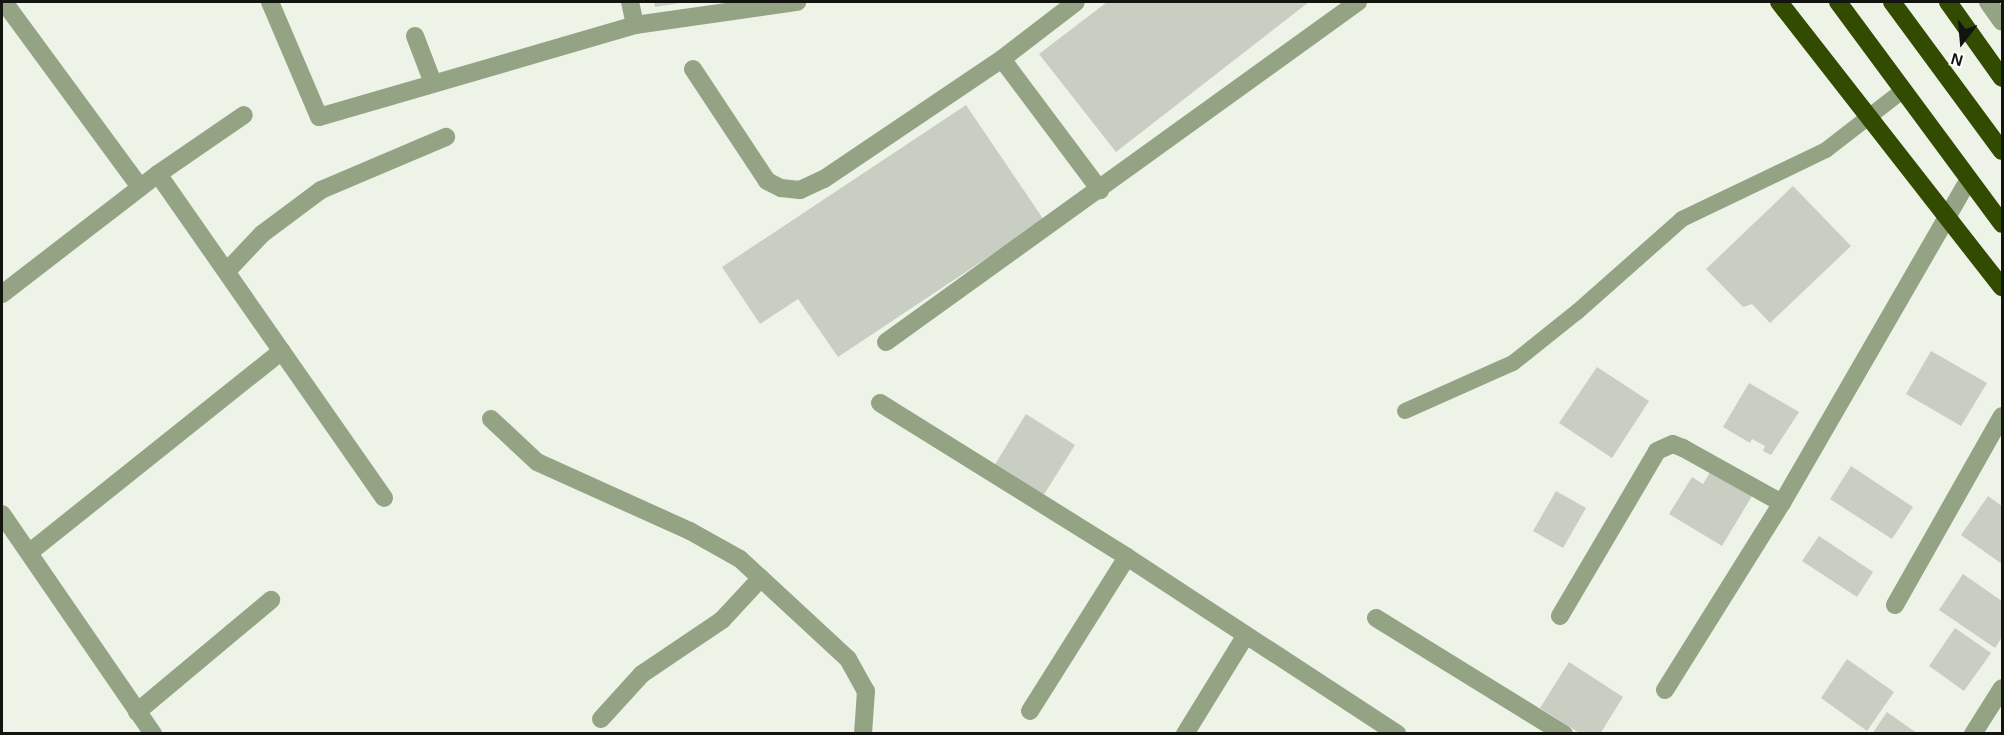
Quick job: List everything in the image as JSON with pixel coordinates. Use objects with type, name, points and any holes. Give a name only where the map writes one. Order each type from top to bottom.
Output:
[{"type":"highway","points":[[1779,2],[2002,287]]},
{"type":"highway","points":[[1838,2],[2002,224]]},
{"type":"highway","points":[[1892,2],[2002,151]]},
{"type":"highway","points":[[1948,2],[2002,78]]},
{"type":"street","points":[[4,2],[140,187]]},
{"type":"street","points":[[270,2],[319,117],[635,25],[765,4],[797,2]]},
{"type":"street","points":[[630,2],[635,25]]},
{"type":"street","points":[[693,69],[767,181],[781,188],[800,190],[824,179],[1002,59],[1076,2]]},
{"type":"street","points":[[886,342],[1358,2]]},
{"type":"street","points":[[1988,2],[2002,22]]},
{"type":"street","points":[[415,36],[433,83]]},
{"type":"street","points":[[1002,59],[1100,190]]},
{"type":"street","points":[[2,294],[140,187],[244,115]]},
{"type":"street","points":[[227,271],[262,234],[321,190],[446,137]]},
{"type":"street","points":[[158,174],[384,498]]},
{"type":"street","points":[[1665,690],[1782,502],[1965,186]]},
{"type":"street","points":[[30,552],[282,351]]},
{"type":"street","points":[[880,403],[1127,557],[1397,734]]},
{"type":"street","points":[[1895,605],[2002,416]]},
{"type":"street","points":[[491,419],[537,462],[690,531],[740,559],[848,659],[866,691],[863,734]]},
{"type":"street","points":[[1560,616],[1657,451],[1673,444],[1683,448],[1782,502]]},
{"type":"street","points":[[2,514],[153,734]]},
{"type":"street","points":[[1030,711],[1127,557]]},
{"type":"street","points":[[601,719],[642,674],[722,620],[760,578]]},
{"type":"street","points":[[137,712],[271,600]]},
{"type":"street","points":[[1376,618],[1564,734]]},
{"type":"street","points":[[1185,734],[1246,635]]},
{"type":"street","points":[[1973,734],[2002,688]]},
{"type":"lane","points":[[1405,411],[1513,363],[1577,312],[1682,219],[1826,150],[1897,95]]},
{"type":"building","points":[[654,2],[679,2],[680,3],[655,7]]},
{"type":"building","points":[[1107,2],[1309,2],[1116,152],[1039,54]]},
{"type":"building","points":[[966,105],[1044,220],[838,357],[798,299],[760,324],[722,267]]},
{"type":"building","points":[[1793,186],[1851,246],[1770,323],[1752,304],[1743,307],[1706,269]]},
{"type":"building","points":[[1931,351],[1987,383],[1961,426],[1906,394]]},
{"type":"building","points":[[1597,367],[1649,401],[1612,458],[1559,423]]},
{"type":"building","points":[[1749,383],[1799,412],[1771,455],[1763,451],[1765,446],[1752,439],[1750,443],[1723,427]]},
{"type":"building","points":[[1026,414],[1075,445],[1043,496],[994,466]]},
{"type":"building","points":[[1851,466],[1913,507],[1892,539],[1830,499]]},
{"type":"building","points":[[1711,471],[1752,496],[1722,546],[1669,514],[1692,477],[1703,484]]},
{"type":"building","points":[[1556,491],[1586,508],[1563,548],[1533,531]]},
{"type":"building","points":[[1988,496],[2002,506],[2002,564],[1961,535]]},
{"type":"building","points":[[1819,536],[1873,572],[1857,597],[1802,561]]},
{"type":"building","points":[[1963,574],[2002,601],[2002,637],[1995,648],[1939,610]]},
{"type":"building","points":[[1955,628],[1991,653],[1964,691],[1929,666]]},
{"type":"building","points":[[1847,659],[1894,692],[1867,731],[1821,698]]},
{"type":"building","points":[[1569,662],[1623,697],[1600,734],[1581,734],[1540,708]]},
{"type":"building","points":[[1887,712],[1918,734],[1872,734]]}]
